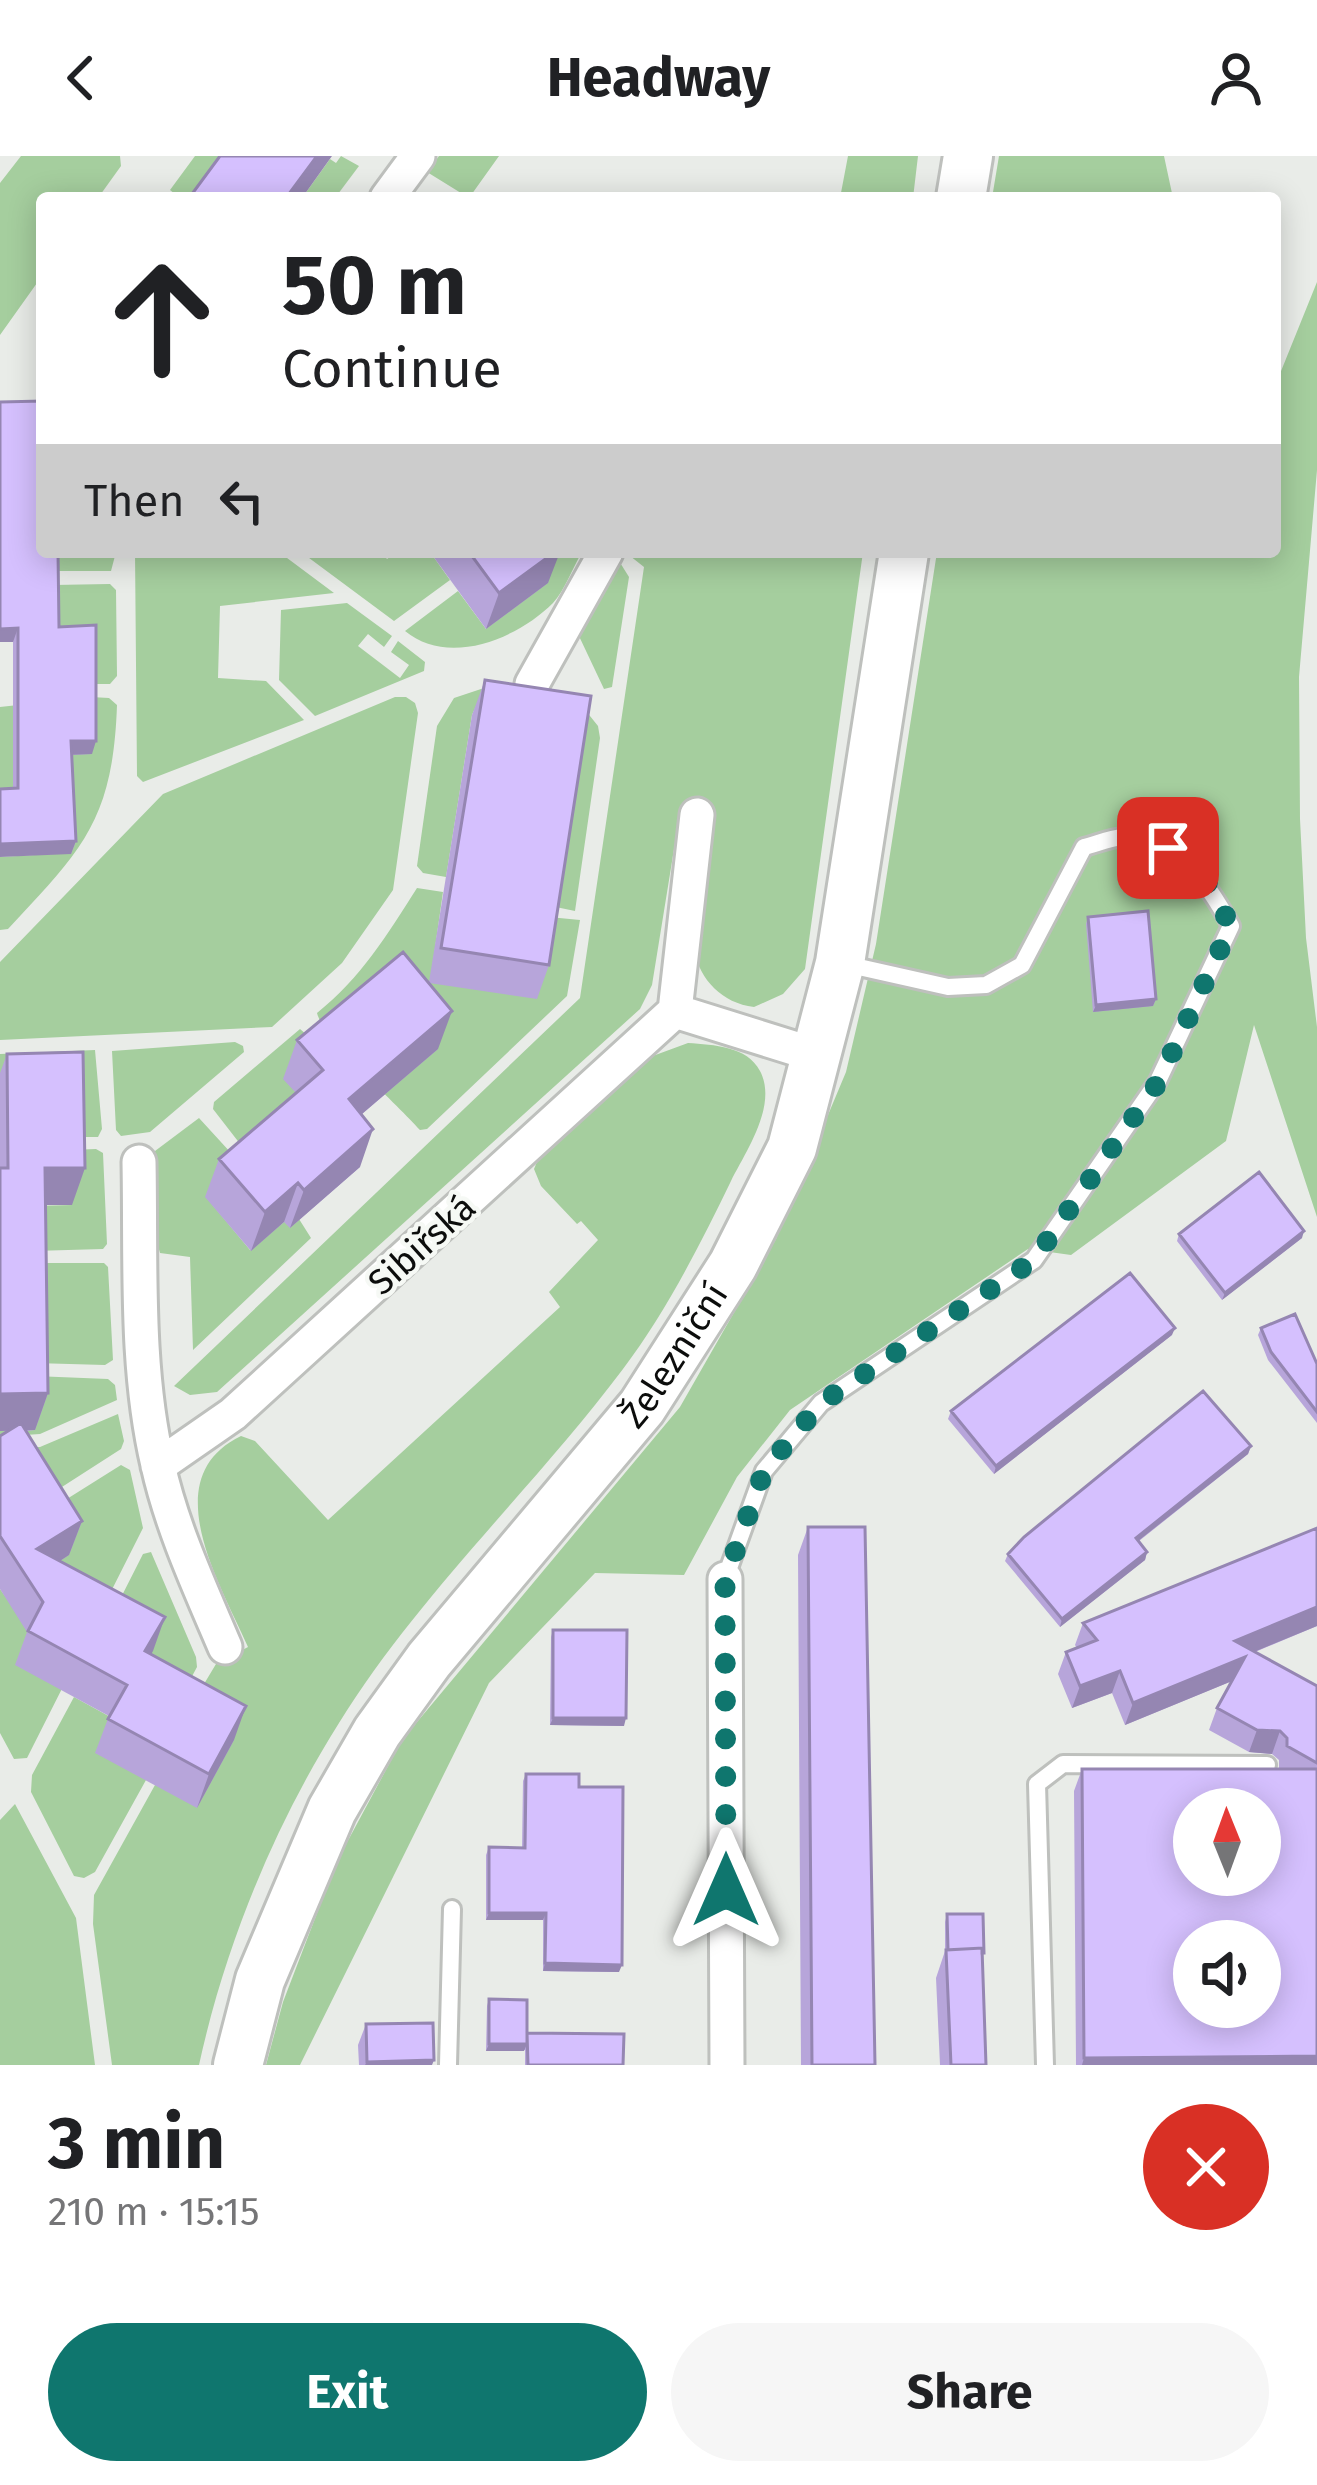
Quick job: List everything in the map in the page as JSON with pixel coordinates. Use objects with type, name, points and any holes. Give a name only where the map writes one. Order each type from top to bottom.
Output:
[{"type":"street","points":[[391,192],[418,156]]},
{"type":"street","points":[[962,192],[968,156]]},
{"type":"street","points":[[532,683],[603,558]]},
{"type":"street","name":"Železniční","points":[[238,2065],[260,1980],[344,1790],[377,1732],[429,1660],[642,1408],[733,1265],[792,1148],[841,963],[903,558]]},
{"type":"street","points":[[697,815],[675,1011],[819,1055]]},
{"type":"street","name":"Sibiřská","points":[[158,1466],[233,1414],[675,1011]]},
{"type":"street","points":[[139,1162],[142,1369],[158,1466],[184,1552],[225,1647]]},
{"type":"street","points":[[725,1580],[727,2065]]},
{"type":"lane","points":[[725,1580],[764,1471],[821,1403],[1034,1260],[1159,1081],[1231,926],[1207,882],[1168,848],[1126,836],[1084,847],[1022,964],[986,985],[948,987],[841,963]]},
{"type":"lane","points":[[1045,2065],[1037,1784],[1063,1764],[1267,1765]]},
{"type":"lane","points":[[448,2065],[452,1909]]},
{"type":"green space","points":[[21,156],[120,156],[121,166],[102,192],[36,192],[36,284],[0,335],[0,183]]},
{"type":"green space","points":[[195,156],[235,156],[209,192],[170,190]]},
{"type":"green space","points":[[341,156],[359,166],[340,192],[306,192],[330,159],[336,163]]},
{"type":"green space","points":[[439,156],[499,156],[473,192],[459,192],[427,172]]},
{"type":"green space","points":[[848,156],[918,156],[914,192],[841,192]]},
{"type":"green space","points":[[999,156],[1164,156],[1172,192],[993,192]]},
{"type":"green space","points":[[1317,282],[1317,470],[1299,677],[1306,938],[1317,1027],[1317,1217],[1254,1025],[1226,1141],[1071,1255],[1028,1249],[790,1410],[737,1477],[684,1575],[595,1573],[489,1683],[300,2065],[266,2065],[283,2002],[337,1861],[402,1740],[680,1407],[776,1239],[846,1072],[876,944],[936,558],[1281,558],[1281,371]]},
{"type":"green space","points":[[53,558],[114,558],[111,571],[53,571]]},
{"type":"green space","points":[[135,558],[287,558],[334,593],[220,606],[218,678],[266,681],[304,720],[143,782],[137,776]]},
{"type":"green space","points":[[309,558],[434,558],[450,580],[394,621]]},
{"type":"green space","points":[[522,558],[579,558],[557,598],[538,616],[502,637],[482,644],[441,647],[405,631],[458,591],[486,629]]},
{"type":"green space","points":[[633,558],[862,558],[805,969],[783,994],[754,1007],[732,1001],[707,980],[694,950],[714,808],[681,806],[652,985],[640,1009],[217,1392],[190,1395],[174,1386],[580,998],[644,567]]},
{"type":"green space","points":[[619,561],[629,577],[612,687],[604,689],[578,634]]},
{"type":"green space","points":[[110,584],[116,590],[117,676],[110,684],[91,684],[54,640],[53,585]]},
{"type":"green space","points":[[347,603],[392,636],[384,647],[368,634],[358,646],[400,678],[409,665],[391,652],[398,641],[425,662],[424,671],[315,716],[279,680],[281,610]]},
{"type":"green space","points":[[484,688],[472,715],[446,877],[423,873],[417,866],[437,726],[454,698]]},
{"type":"green space","points":[[395,697],[415,703],[418,713],[393,890],[342,963],[272,1027],[0,1040],[0,962],[163,794]]},
{"type":"green space","points":[[109,698],[117,705],[101,805],[89,830],[56,876],[8,929],[0,930],[0,857],[71,853],[0,801],[0,707]]},
{"type":"green space","points":[[582,706],[598,726],[600,738],[575,911],[551,906]]},
{"type":"green space","points":[[417,888],[443,892],[430,983],[549,917],[580,920],[567,996],[427,1129],[420,1130],[346,1054],[317,1013],[360,970]]},
{"type":"green space","points":[[300,1029],[321,1047],[310,1109],[251,1158],[213,1109],[214,1102]]},
{"type":"green space","points":[[235,1042],[244,1052],[150,1132],[121,1136],[116,1130],[112,1051]]},
{"type":"green space","points":[[688,1043],[729,1048],[747,1056],[760,1071],[765,1098],[752,1142],[682,1278],[654,1325],[588,1414],[404,1630],[315,1762],[254,1888],[199,2065],[112,2065],[93,1924],[94,1895],[216,1664],[248,1647],[202,1534],[198,1505],[202,1478],[215,1455],[241,1436],[255,1441],[328,1520],[560,1307],[549,1292],[598,1240],[541,1186],[534,1169],[539,1157],[650,1057]]},
{"type":"green space","points":[[95,1050],[102,1129],[98,1137],[71,1137],[0,1091],[0,1054]]},
{"type":"green space","points":[[199,1118],[242,1165],[206,1197],[250,1250],[284,1222],[299,1219],[311,1238],[193,1350],[190,1257],[160,1253],[157,1242],[155,1151]]},
{"type":"green space","points":[[71,1150],[103,1153],[107,1244],[103,1249],[33,1251],[32,1206],[72,1205]]},
{"type":"green space","points":[[33,1263],[104,1263],[108,1267],[113,1360],[105,1365],[34,1363]]},
{"type":"green space","points":[[34,1376],[108,1379],[115,1385],[117,1400],[40,1434],[0,1441],[0,1431],[35,1430]]},
{"type":"green space","points":[[118,1414],[124,1441],[121,1449],[37,1503],[14,1447],[40,1447]]},
{"type":"green space","points":[[121,1465],[130,1470],[143,1528],[27,1758],[14,1759],[0,1733],[0,1589],[5,1596],[43,1514]]},
{"type":"green space","points":[[151,1552],[196,1657],[197,1667],[175,1708],[106,1627],[143,1554]]},
{"type":"green space","points":[[74,1697],[114,1719],[146,1780],[95,1872],[84,1878],[74,1876],[31,1792],[32,1775]]},
{"type":"green space","points":[[15,1804],[76,1918],[95,2065],[0,2065],[0,1820]]},
{"type":"building","points":[[220,156],[317,156],[290,192],[193,192]]},
{"type":"building","points":[[36,401],[36,558],[58,558],[59,627],[96,625],[96,741],[71,741],[76,841],[0,844],[0,789],[18,788],[18,628],[0,629],[0,402]]},
{"type":"building","points":[[473,558],[547,558],[499,593]]},
{"type":"building","points":[[485,680],[591,696],[549,965],[441,948]]},
{"type":"building","points":[[1148,911],[1156,999],[1096,1005],[1088,917]]},
{"type":"building","points":[[403,952],[452,1011],[349,1099],[373,1129],[304,1190],[298,1183],[265,1212],[219,1159],[323,1070],[297,1040]]},
{"type":"building","points":[[83,1052],[85,1168],[45,1168],[48,1393],[0,1394],[0,1168],[8,1168],[7,1054]]},
{"type":"building","points":[[1259,1172],[1304,1231],[1225,1293],[1179,1234]]},
{"type":"building","points":[[1130,1273],[1175,1328],[996,1466],[951,1411]]},
{"type":"building","points":[[1295,1314],[1317,1364],[1317,1412],[1271,1352],[1261,1328]]},
{"type":"building","points":[[1203,1391],[1251,1446],[1136,1538],[1147,1552],[1062,1619],[1008,1554]]},
{"type":"building","points":[[21,1423],[82,1521],[37,1549],[165,1617],[145,1651],[246,1706],[209,1774],[108,1719],[127,1685],[28,1631],[43,1602],[0,1536],[0,1436]]},
{"type":"building","points":[[808,1527],[865,1527],[875,2065],[812,2065]]},
{"type":"building","points":[[1317,1528],[1317,1607],[1235,1641],[1317,1686],[1317,1763],[1287,1746],[1280,1731],[1257,1730],[1217,1708],[1245,1657],[1133,1703],[1120,1671],[1080,1686],[1066,1652],[1097,1640],[1083,1623]]},
{"type":"building","points":[[553,1630],[627,1630],[626,1718],[553,1718]]},
{"type":"building","points":[[1082,1769],[1317,1769],[1317,2056],[1084,2058]]},
{"type":"building","points":[[526,1774],[579,1774],[579,1787],[623,1787],[622,1965],[545,1963],[546,1913],[489,1913],[489,1847],[525,1848]]},
{"type":"building","points":[[947,1914],[983,1914],[984,1953],[982,1948],[948,1950]]},
{"type":"building","points":[[982,1948],[986,2065],[951,2065],[946,1950]]},
{"type":"building","points":[[489,1999],[527,2000],[527,2044],[489,2044]]},
{"type":"building","points":[[433,2023],[434,2060],[367,2062],[366,2024]]},
{"type":"building","points":[[527,2033],[624,2034],[623,2065],[528,2065]]},
{"type":"route","points":[[726,1890],[725,1580],[764,1471],[821,1403],[1034,1260],[1159,1081],[1231,926],[1207,882],[1168,848]]}]
